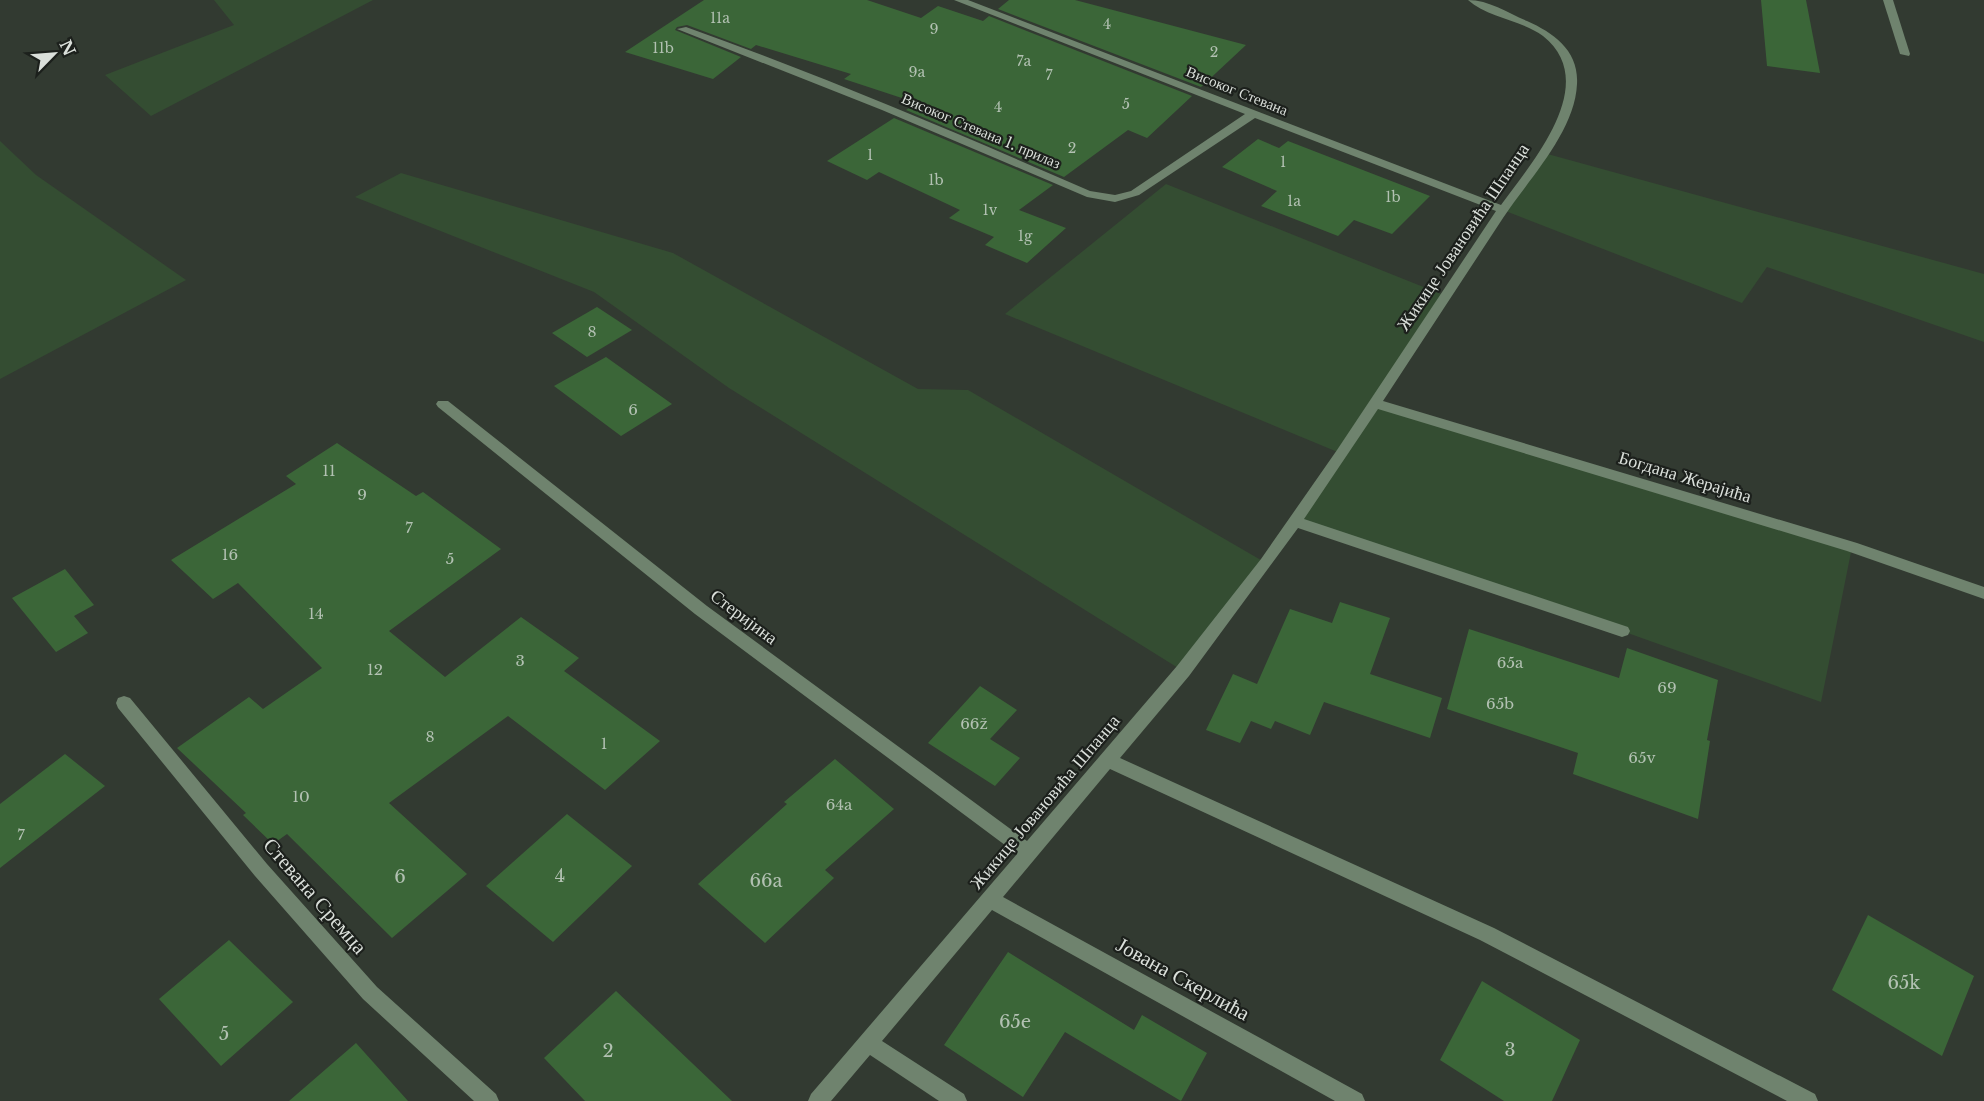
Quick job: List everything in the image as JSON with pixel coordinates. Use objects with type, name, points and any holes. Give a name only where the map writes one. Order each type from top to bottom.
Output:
[{"type":"street","name":"Високог Стевана","points":[[959,0],[1503,210]]},
{"type":"street","name":"Жикице Јовановића Шпанца","points":[[818,1101],[1183,671],[1294,522],[1503,210],[1544,153],[1565,114],[1572,85],[1571,72],[1564,51],[1545,33],[1473,0]]},
{"type":"street","points":[[1888,0],[1905,54]]},
{"type":"street","name":"Високог Стевана 1. прилаз","points":[[682,29],[749,52],[922,121],[1087,194],[1114,199],[1135,193],[1253,114]]},
{"type":"street","name":"Богдана Жерајића","points":[[1374,403],[1852,547],[1984,593]]},
{"type":"street","name":"Стеријина","points":[[444,404],[701,610],[1028,852]]},
{"type":"street","points":[[1294,522],[1622,631]]},
{"type":"street","name":"Стевана Сремца","points":[[124,703],[261,870],[370,993],[489,1101]]},
{"type":"street","points":[[1107,760],[1487,934],[1808,1101]]},
{"type":"street","name":"Јована Скерлића","points":[[989,899],[1355,1101]]},
{"type":"street","points":[[868,1043],[957,1101]]},
{"type":"green space","points":[[214,0],[373,0],[151,116],[105,75],[234,25]]},
{"type":"green space","points":[[0,141],[36,175],[186,280],[0,379]]},
{"type":"green space","points":[[1544,153],[1984,274],[1984,342],[1767,267],[1742,303],[1503,210]]},
{"type":"green space","points":[[401,173],[673,253],[918,389],[968,390],[1266,563],[1183,671],[729,388],[594,292],[355,197]]},
{"type":"green space","points":[[1166,184],[1446,296],[1374,403],[1852,547],[1821,702],[1622,631],[1295,522],[1340,453],[1005,314]]},
{"type":"building","points":[[704,0],[867,0],[921,18],[938,6],[983,21],[989,16],[1192,96],[1147,138],[1128,130],[1064,177],[906,110],[917,103],[844,79],[851,74],[756,45],[751,49],[687,25],[677,27],[675,30],[741,57],[713,79],[625,52]]},
{"type":"building","points":[[1009,0],[1075,0],[1246,45],[1201,87],[998,9]]},
{"type":"building","points":[[1761,0],[1806,0],[1820,73],[1767,66]]},
{"type":"building","points":[[894,118],[1053,185],[1019,210],[1066,228],[1027,263],[985,245],[994,237],[949,218],[960,210],[879,172],[867,180],[827,161]]},
{"type":"building","points":[[1258,139],[1279,148],[1288,141],[1430,196],[1392,234],[1354,220],[1338,236],[1261,206],[1277,191],[1222,167]]},
{"type":"building","points":[[597,307],[632,330],[587,357],[552,333]]},
{"type":"building","points":[[606,357],[672,404],[621,436],[554,386]]},
{"type":"building","points":[[337,443],[416,496],[423,492],[501,549],[389,631],[445,677],[521,617],[579,658],[564,671],[660,741],[605,790],[508,716],[389,803],[467,874],[392,938],[287,834],[273,844],[243,815],[246,813],[177,748],[249,697],[263,709],[322,668],[238,583],[213,599],[171,560],[296,484],[286,476]]},
{"type":"building","points":[[65,569],[94,605],[74,616],[88,633],[56,652],[12,598]]},
{"type":"building","points":[[1340,602],[1390,618],[1370,674],[1442,698],[1430,738],[1324,702],[1310,735],[1275,721],[1271,729],[1251,721],[1240,743],[1206,730],[1233,674],[1257,684],[1290,609],[1332,623]]},
{"type":"building","points":[[1469,629],[1619,678],[1627,648],[1718,680],[1707,740],[1710,741],[1698,819],[1573,774],[1578,753],[1447,709]]},
{"type":"building","points":[[980,686],[1017,710],[990,739],[1020,758],[995,786],[928,743]]},
{"type":"building","points":[[65,754],[105,786],[0,868],[0,804]]},
{"type":"building","points":[[835,759],[894,809],[825,870],[834,878],[765,943],[698,884],[787,804],[784,802]]},
{"type":"building","points":[[567,814],[632,866],[553,942],[486,886]]},
{"type":"building","points":[[1868,915],[1974,976],[1942,1056],[1832,990]]},
{"type":"building","points":[[229,940],[293,1002],[221,1066],[159,999]]},
{"type":"building","points":[[1008,952],[1134,1030],[1142,1015],[1207,1053],[1181,1101],[1065,1032],[1023,1097],[944,1045]]},
{"type":"building","points":[[1482,981],[1580,1040],[1552,1101],[1504,1101],[1440,1060]]},
{"type":"building","points":[[616,991],[732,1101],[585,1101],[544,1058]]},
{"type":"building","points":[[356,1043],[408,1101],[289,1101]]}]
